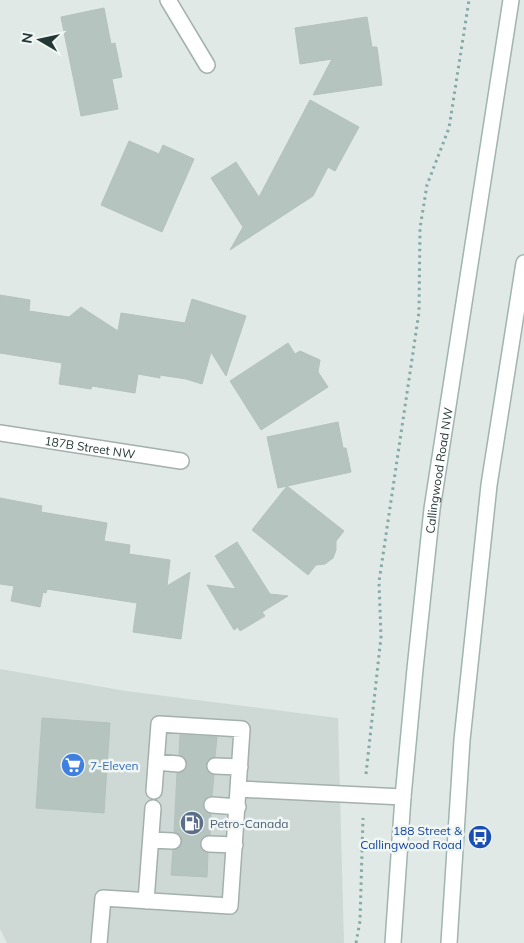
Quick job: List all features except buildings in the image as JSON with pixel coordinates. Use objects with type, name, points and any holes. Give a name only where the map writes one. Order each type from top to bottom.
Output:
[{"type":"main road","points":[[168,0],[207,65]]},
{"type":"main road","name":"Callingwood Road NW","points":[[393,943],[403,797],[432,509],[511,0]]},
{"type":"main road","points":[[449,943],[462,740],[488,495],[524,263]]},
{"type":"main road","name":"187B Street NW","points":[[0,433],[181,462]]},
{"type":"main road","points":[[99,943],[103,898],[230,906],[242,728],[159,724],[154,791]]},
{"type":"main road","points":[[156,762],[178,764]]},
{"type":"main road","points":[[215,766],[240,767]]},
{"type":"main road","points":[[238,789],[403,797]]},
{"type":"main road","points":[[212,805],[238,807]]},
{"type":"main road","points":[[146,901],[153,808]]},
{"type":"main road","points":[[151,840],[173,841]]},
{"type":"main road","points":[[209,844],[235,845]]},
{"type":"path","points":[[356,943],[360,922],[364,796],[381,637],[379,582],[419,312],[420,228],[427,185],[449,128],[469,0]]},
{"type":"shaded area","points":[[0,669],[126,691],[338,718],[344,943],[7,943],[0,929]]},
{"type":"place","name":"7-Eleven","points":[[73,765]]},
{"type":"place","name":"Petro-Canada","points":[[192,823]]},
{"type":"place","name":"188 Street & Callingwood Road","points":[[480,837]]}]
